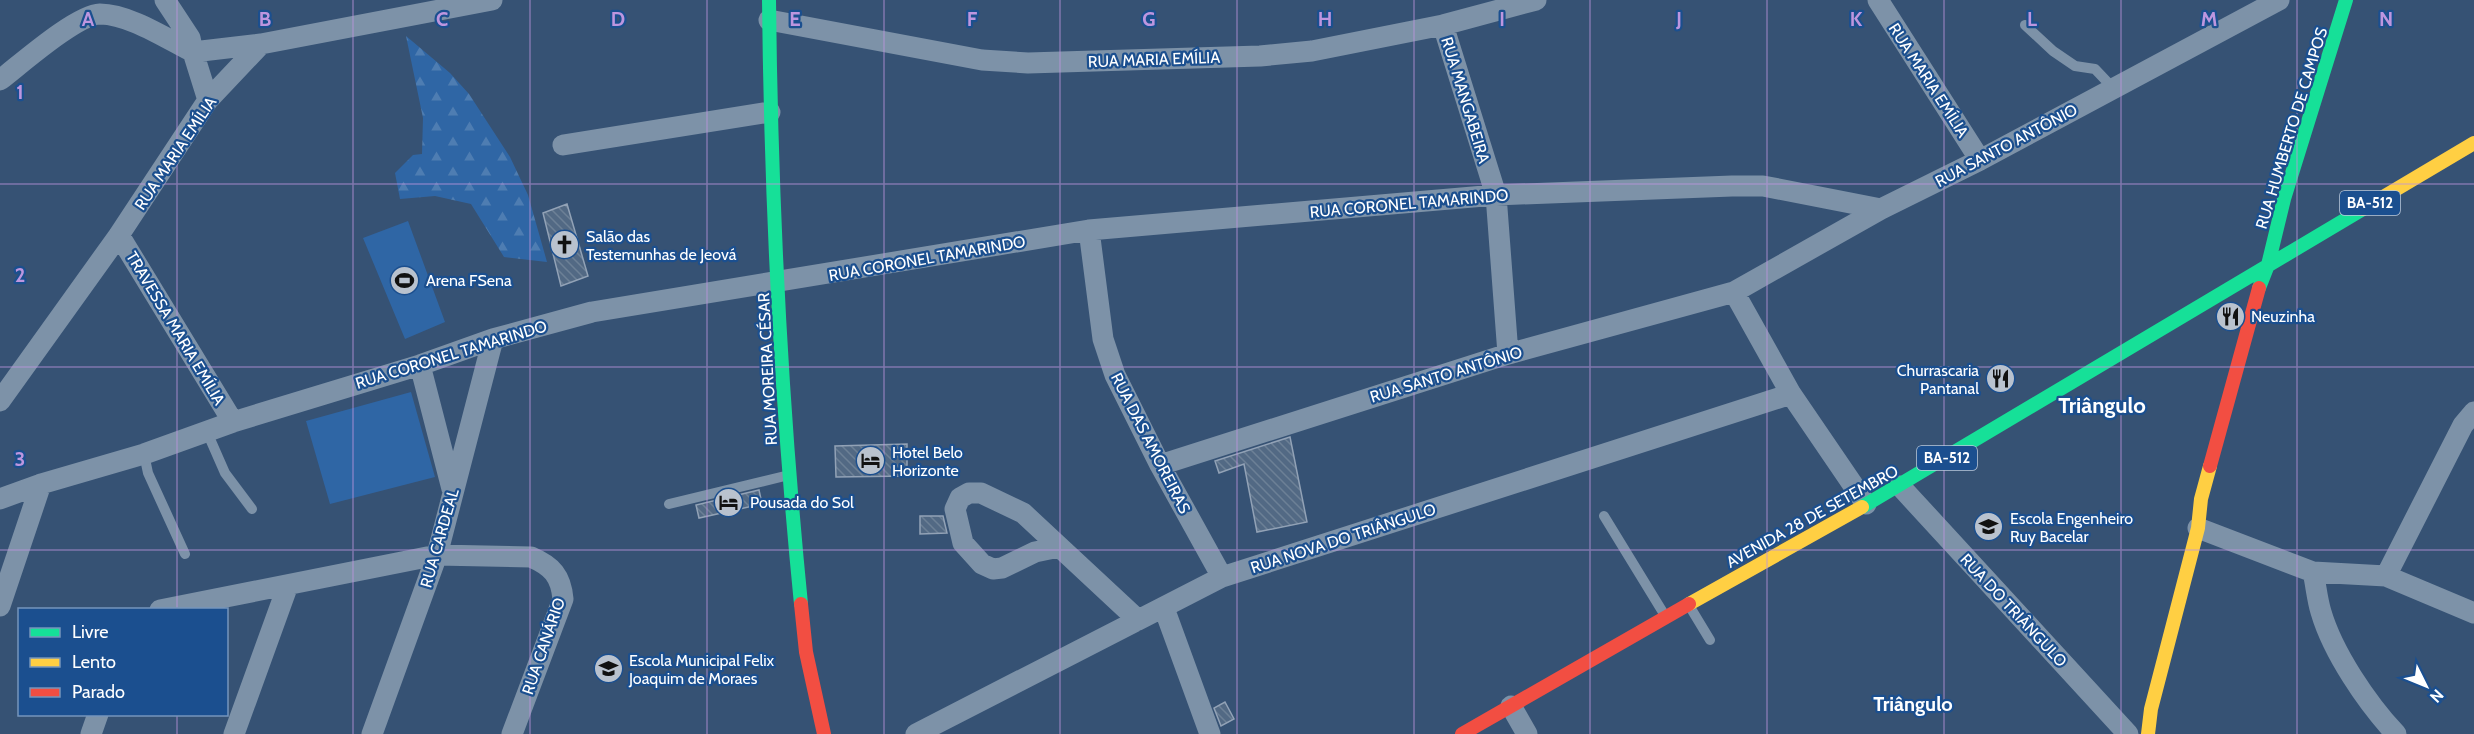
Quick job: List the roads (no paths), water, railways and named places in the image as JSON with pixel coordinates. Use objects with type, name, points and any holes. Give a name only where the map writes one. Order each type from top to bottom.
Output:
[{"type":"street","points":[[165,0],[190,38],[208,100]]},
{"type":"street","points":[[0,80],[78,21],[99,14],[128,20],[193,52],[261,44],[492,0]]},
{"type":"street","name":"RUA MARIA EMÍLIA","points":[[769,10],[982,60],[1028,63],[1260,56],[1312,51],[1443,25],[1536,0]]},
{"type":"street","name":"RUA MARIA EMÍLIA","points":[[1878,0],[1980,160]]},
{"type":"street","name":"RUA SANTO ANTÔNIO","points":[[1161,465],[1508,354],[1734,292],[1881,209],[1980,160],[2279,0]]},
{"type":"street","name":"RUA HUMBERTO DE CAMPOS","points":[[2148,734],[2151,709],[2198,528],[2201,499],[2254,299],[2268,265],[2284,199],[2346,0]]},
{"type":"street","name":"RUA MOREIRA CÉSAR","points":[[769,10],[770,112],[788,475],[806,652],[824,734]]},
{"type":"street","name":"RUA MANGABEIRA","points":[[1443,25],[1496,195],[1508,354]]},
{"type":"street","name":"RUA MARIA EMÍLIA","points":[[0,401],[119,235],[208,100],[261,44]]},
{"type":"street","points":[[563,145],[770,112]]},
{"type":"street","name":"BA-512","points":[[2268,265],[2474,143]]},
{"type":"street","name":"RUA CORONEL TAMARINDO","points":[[0,499],[41,484],[144,454],[233,422],[420,365],[493,339],[592,312],[779,283],[1089,230],[1496,195],[1763,186],[1881,209]]},
{"type":"street","name":"RUA DAS AMOREIRAS","points":[[1089,230],[1103,339],[1115,375],[1222,577]]},
{"type":"street","name":"TRAVESSA MARIA EMÍLIA","points":[[119,235],[233,422]]},
{"type":"street","name":"RUA HUMBERTO DE CAMPOS","points":[[2268,265],[2272,288]]},
{"type":"street","name":"AVENIDA 28 DE SETEMBRO","points":[[1462,734],[1900,486],[2268,265]]},
{"type":"street","points":[[1734,292],[1791,394],[1866,504]]},
{"type":"street","name":"RUA CARDEAL","points":[[372,734],[437,555],[493,339]]},
{"type":"street","points":[[420,365],[453,491]]},
{"type":"street","name":"RUA NOVA DO TRIÂNGULO","points":[[916,734],[1222,577],[1791,394]]},
{"type":"street","points":[[2386,576],[2463,425],[2474,411]]},
{"type":"street","points":[[0,606],[41,484]]},
{"type":"street","name":"RUA DO TRIÂNGULO","points":[[1900,486],[2128,734]]},
{"type":"street","points":[[1059,547],[1045,549],[1011,562],[1002,568],[993,569],[982,564],[963,543],[955,509],[960,498],[969,494],[986,495],[1023,513],[1138,620]]},
{"type":"street","name":"RUA HUMBERTO DE CAMPOS","points":[[2198,528],[2213,510]]},
{"type":"street","points":[[2198,528],[2313,572],[2386,576],[2474,613]]},
{"type":"street","name":"RUA CANÁRIO","points":[[165,608],[437,555],[531,557],[545,563],[555,571],[562,586],[563,599],[512,734]]},
{"type":"street","points":[[2313,572],[2322,614],[2335,645],[2352,676],[2396,734]]},
{"type":"street","points":[[234,734],[288,585]]},
{"type":"street","points":[[1164,608],[1210,734]]},
{"type":"street","points":[[1511,706],[1527,734]]},
{"type":"street","points":[[91,734],[97,716]]},
{"type":"lane","points":[[2025,25],[2053,51],[2075,66],[2095,69],[2113,88]]},
{"type":"lane","points":[[207,432],[225,473],[252,509]]},
{"type":"lane","points":[[144,454],[148,472],[185,554]]},
{"type":"lane","points":[[669,504],[788,475]]},
{"type":"lane","points":[[1604,516],[1666,617]]},
{"type":"lane","points":[[1689,604],[1710,640]]},
{"type":"place","name":"Salão das Testemunhas de Jeová","points":[[565,245]]},
{"type":"place","name":"Arena FSena","points":[[405,280]]},
{"type":"place","name":"Neuzinha","points":[[2230,316]]},
{"type":"place","name":"Churrascaria Pantanal","points":[[2000,379]]},
{"type":"place","name":"Hotel Belo Horizonte","points":[[871,461]]},
{"type":"place","name":"Pousada do Sol","points":[[729,502]]},
{"type":"place","name":"Escola Engenheiro Ruy Bacelar","points":[[1989,527]]},
{"type":"place","name":"Escola Municipal Felix Joaquim de Moraes","points":[[608,669]]},
{"type":"district","name":"Triângulo","points":[[2102,405]]},
{"type":"district","name":"Triângulo","points":[[1913,704]]}]
